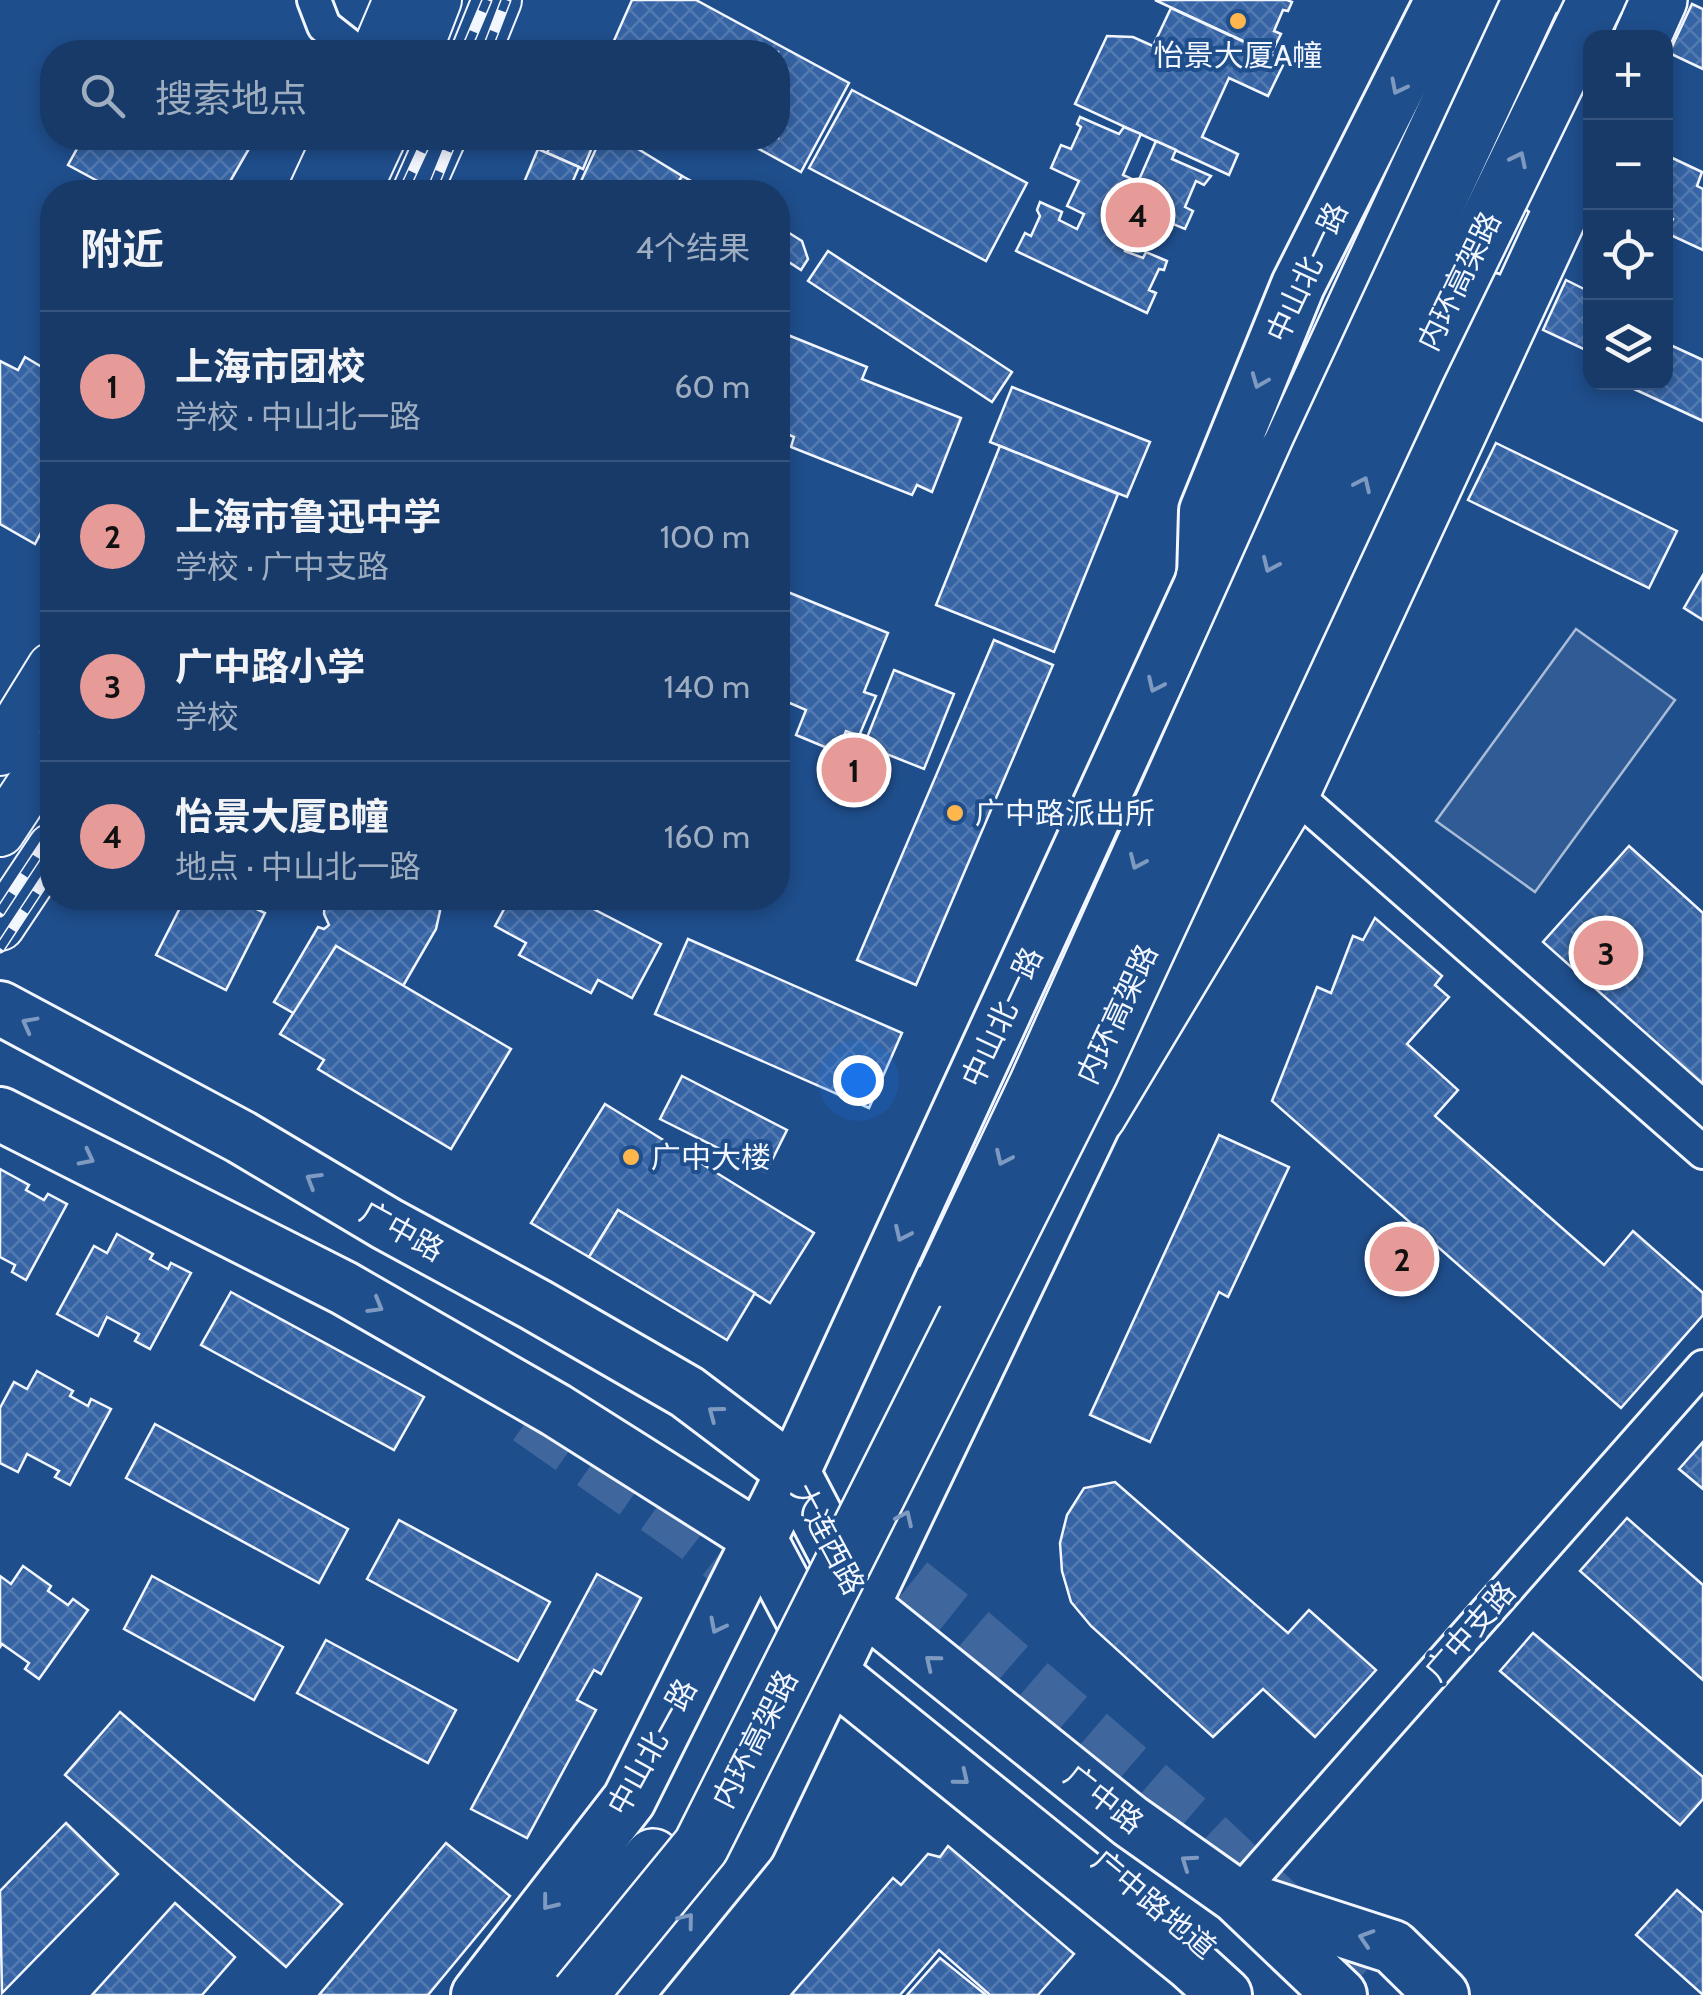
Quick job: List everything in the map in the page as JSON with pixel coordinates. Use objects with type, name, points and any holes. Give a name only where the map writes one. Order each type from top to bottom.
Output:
[{"type":"highway","points":[[1204,578],[1290,448],[1497,0]]},
{"type":"highway","name":"内环高架路","points":[[532,1995],[653,1857],[728,1734],[1038,1085],[1319,456],[1531,0]]},
{"type":"highway","name":"内环高架路","points":[[579,1995],[701,1846],[1090,1072],[1416,368],[1596,0]]},
{"type":"highway","points":[[1646,30],[1659,0]]},
{"type":"highway","points":[[1098,1115],[1292,792],[1583,163]]},
{"type":"main road","points":[[381,40],[398,0]]},
{"type":"main road","points":[[422,40],[437,0]]},
{"type":"main road","points":[[481,40],[497,0]]},
{"type":"main road","name":"中山北一路","points":[[478,1995],[629,1800],[793,1472],[1204,578],[1206,511],[1298,285],[1442,0]]},
{"type":"main road","points":[[1620,30],[1634,0]]},
{"type":"main road","points":[[625,1995],[749,1844],[1583,106]]},
{"type":"main road","points":[[319,180],[332,150]]},
{"type":"main road","points":[[362,180],[375,150]]},
{"type":"main road","points":[[422,180],[435,150]]},
{"type":"main road","points":[[0,750],[40,686]]},
{"type":"main road","points":[[0,832],[40,771]]},
{"type":"main road","points":[[0,926],[40,866]]},
{"type":"main road","name":"广中路","points":[[0,1008],[241,1138],[688,1392],[793,1472]]},
{"type":"main road","points":[[0,1114],[344,1288],[556,1410],[760,1539]]},
{"type":"main road","name":"大连西路","points":[[793,1472],[864,1606]]},
{"type":"main road","name":"大连西路","points":[[760,1539],[831,1673]]},
{"type":"main road","name":"广中路","points":[[864,1606],[1130,1821],[1236,1896],[1340,1995]]},
{"type":"main road","points":[[831,1673],[1225,1995]]},
{"type":"main road","name":"广中路地道","points":[[1045,1814],[1262,1995]]},
{"type":"main road","points":[[1236,1896],[1393,1947],[1442,1995]]},
{"type":"street","points":[[314,0],[324,26],[342,40]]},
{"type":"street","points":[[1292,792],[1703,1152]]},
{"type":"street","name":"广中支路","points":[[1236,1896],[1703,1367]]},
{"type":"shaded area","points":[[1576,629],[1675,700],[1535,892],[1436,821]]},
{"type":"building","points":[[632,0],[696,0],[770,40],[614,40]]},
{"type":"building","name":"怡景大厦A幢","points":[[1155,0],[1292,2],[1288,11],[1283,10],[1274,31],[1281,34],[1271,54]]},
{"type":"building","points":[[1692,4],[1703,9],[1703,69],[1673,55],[1673,44]]},
{"type":"building","points":[[1171,8],[1285,61],[1268,96],[1229,78],[1202,137],[1238,154],[1229,175],[1075,104],[1107,36],[1133,37],[1153,46]]},
{"type":"building","points":[[790,51],[849,83],[801,172],[761,150],[790,150]]},
{"type":"building","points":[[852,90],[1027,183],[986,261],[809,168]]},
{"type":"building","points":[[1080,117],[1119,134],[1124,127],[1141,134],[1123,175],[1138,182],[1156,141],[1176,150],[1172,159],[1211,176],[1204,185],[1196,181],[1185,207],[1193,211],[1185,229],[1161,219],[1150,243],[1131,235],[1125,251],[1143,258],[1146,252],[1167,261],[1149,290],[1156,293],[1147,313],[1016,251],[1025,233],[1031,236],[1040,216],[1040,202],[1062,212],[1059,220],[1077,229],[1084,214],[1067,206],[1079,181],[1051,168],[1061,145],[1071,149],[1081,127],[1077,124]]},
{"type":"building","points":[[76,150],[248,150],[231,180],[96,180],[68,165]]},
{"type":"building","points":[[538,150],[579,167],[573,180],[525,180]]},
{"type":"building","points":[[548,150],[591,150],[583,169],[547,153]]},
{"type":"building","points":[[595,150],[640,150],[682,176],[680,180],[582,180]]},
{"type":"building","points":[[1673,158],[1702,172],[1697,186],[1703,189],[1703,250],[1673,236]]},
{"type":"building","points":[[790,234],[802,241],[808,259],[801,270],[790,263]]},
{"type":"building","points":[[828,251],[1012,372],[992,402],[808,281]]},
{"type":"building","points":[[1566,280],[1583,288],[1583,349],[1543,330]]},
{"type":"building","points":[[790,336],[867,367],[862,379],[961,418],[932,492],[917,485],[912,495],[791,447],[794,437],[790,435]]},
{"type":"building","points":[[1673,346],[1703,360],[1703,421],[1636,390],[1673,390]]},
{"type":"building","points":[[25,357],[40,366],[40,535],[35,544],[0,524],[0,361],[18,370]]},
{"type":"building","points":[[1012,387],[1150,442],[1127,497],[990,442]]},
{"type":"building","points":[[1496,443],[1677,531],[1649,588],[1468,500]]},
{"type":"building","points":[[1000,446],[1118,494],[1054,652],[936,605]]},
{"type":"building","points":[[1703,575],[1703,620],[1684,608]]},
{"type":"building","points":[[790,593],[888,633],[864,692],[876,696],[859,736],[846,731],[837,752],[796,735],[806,710],[790,703]]},
{"type":"building","name":"广中路派出所","points":[[994,640],[1053,665],[916,985],[857,960]]},
{"type":"building","points":[[894,670],[954,694],[924,769],[864,745]]},
{"type":"building","points":[[1629,846],[1703,913],[1703,1084],[1543,942]]},
{"type":"building","points":[[179,910],[265,913],[226,990],[156,955]]},
{"type":"building","points":[[324,910],[440,911],[436,929],[403,986],[336,946],[295,1014],[274,1002],[318,927],[324,929],[329,925]]},
{"type":"building","points":[[504,910],[595,910],[661,944],[632,998],[598,980],[591,993],[519,955],[526,943],[495,926]]},
{"type":"building","points":[[1375,918],[1442,976],[1435,985],[1449,997],[1407,1044],[1458,1090],[1435,1116],[1604,1265],[1633,1231],[1703,1293],[1703,1315],[1621,1408],[1272,1101],[1317,987],[1331,993],[1353,936],[1363,940]]},
{"type":"building","points":[[688,939],[902,1033],[869,1108],[655,1014]]},
{"type":"building","points":[[336,946],[511,1049],[451,1149],[318,1069],[324,1060],[280,1034]]},
{"type":"building","points":[[682,1076],[787,1130],[766,1172],[660,1119]]},
{"type":"building","name":"广中大楼","points":[[605,1104],[814,1233],[770,1303],[618,1210],[589,1257],[531,1223]]},
{"type":"building","points":[[1219,1135],[1289,1167],[1228,1297],[1219,1292],[1150,1442],[1090,1415]]},
{"type":"building","points":[[0,1169],[29,1185],[26,1190],[44,1200],[48,1194],[67,1204],[26,1280],[12,1272],[15,1265],[0,1257]]},
{"type":"building","points":[[618,1210],[755,1293],[727,1340],[589,1257]]},
{"type":"building","points":[[117,1234],[153,1254],[150,1259],[168,1269],[171,1263],[191,1273],[150,1349],[135,1341],[139,1334],[107,1317],[98,1336],[57,1314],[94,1246],[107,1253]]},
{"type":"building","points":[[231,1292],[424,1397],[394,1450],[201,1345]]},
{"type":"building","points":[[37,1371],[73,1391],[70,1396],[88,1406],[91,1399],[111,1409],[70,1485],[55,1477],[59,1471],[27,1454],[18,1472],[0,1463],[0,1408],[14,1382],[27,1389]]},
{"type":"building","points":[[155,1424],[348,1529],[319,1583],[126,1478]]},
{"type":"building","points":[[1703,1442],[1703,1489],[1679,1469]]},
{"type":"building","points":[[1115,1482],[1288,1633],[1309,1610],[1376,1670],[1315,1737],[1263,1689],[1213,1737],[1091,1626],[1071,1602],[1062,1571],[1060,1543],[1067,1515],[1084,1488]]},
{"type":"building","points":[[1627,1518],[1703,1585],[1703,1680],[1580,1571]]},
{"type":"building","points":[[399,1520],[550,1602],[518,1661],[367,1579]]},
{"type":"building","points":[[23,1566],[51,1586],[48,1591],[68,1605],[73,1599],[88,1610],[39,1679],[25,1669],[29,1663],[2,1644],[0,1647],[0,1576],[11,1584]]},
{"type":"building","points":[[597,1574],[641,1598],[601,1674],[594,1670],[577,1700],[596,1710],[527,1838],[471,1809]]},
{"type":"building","points":[[152,1576],[283,1647],[254,1700],[124,1629]]},
{"type":"building","points":[[1533,1633],[1703,1777],[1703,1799],[1680,1825],[1500,1671]]},
{"type":"building","points":[[326,1640],[456,1710],[428,1763],[297,1693]]},
{"type":"building","points":[[120,1712],[342,1904],[286,1967],[65,1775]]},
{"type":"building","points":[[66,1823],[118,1874],[2,1993],[0,1891]]},
{"type":"building","points":[[446,1843],[510,1896],[428,1995],[319,1995]]},
{"type":"building","points":[[948,1846],[1074,1954],[1038,1995],[990,1995],[939,1950],[900,1995],[791,1995],[893,1878],[901,1885],[928,1854],[940,1857]]},
{"type":"building","points":[[1677,1890],[1703,1913],[1703,1995],[1636,1935]]},
{"type":"building","points":[[175,1903],[235,1957],[202,1995],[92,1995]]},
{"type":"building","points":[[940,1958],[986,1995],[907,1995]]},
{"type":"tunnel","points":[[528,1419],[688,1531],[776,1599]]},
{"type":"tunnel","points":[[850,1534],[958,1620],[1195,1824],[1375,1995]]},
{"type":"railway","points":[[470,40],[487,0]]},
{"type":"railway","points":[[491,40],[506,0]]},
{"type":"railway","points":[[409,180],[422,150]]},
{"type":"railway","points":[[436,180],[448,150]]},
{"type":"railway","points":[[0,912],[40,851]]},
{"type":"railway","points":[[0,948],[40,887]]},
{"type":"place","name":"怡景大厦A幢","points":[[1238,21]]},
{"type":"place","name":"怡景大厦B幢","points":[[1138,215]]},
{"type":"place","name":"上海市团校","points":[[854,770]]},
{"type":"place","name":"广中路派出所","points":[[955,813]]},
{"type":"place","name":"广中路小学","points":[[1606,953]]},
{"type":"place","name":"广中大楼","points":[[631,1157]]},
{"type":"place","name":"上海市鲁迅中学","points":[[1402,1259]]}]
